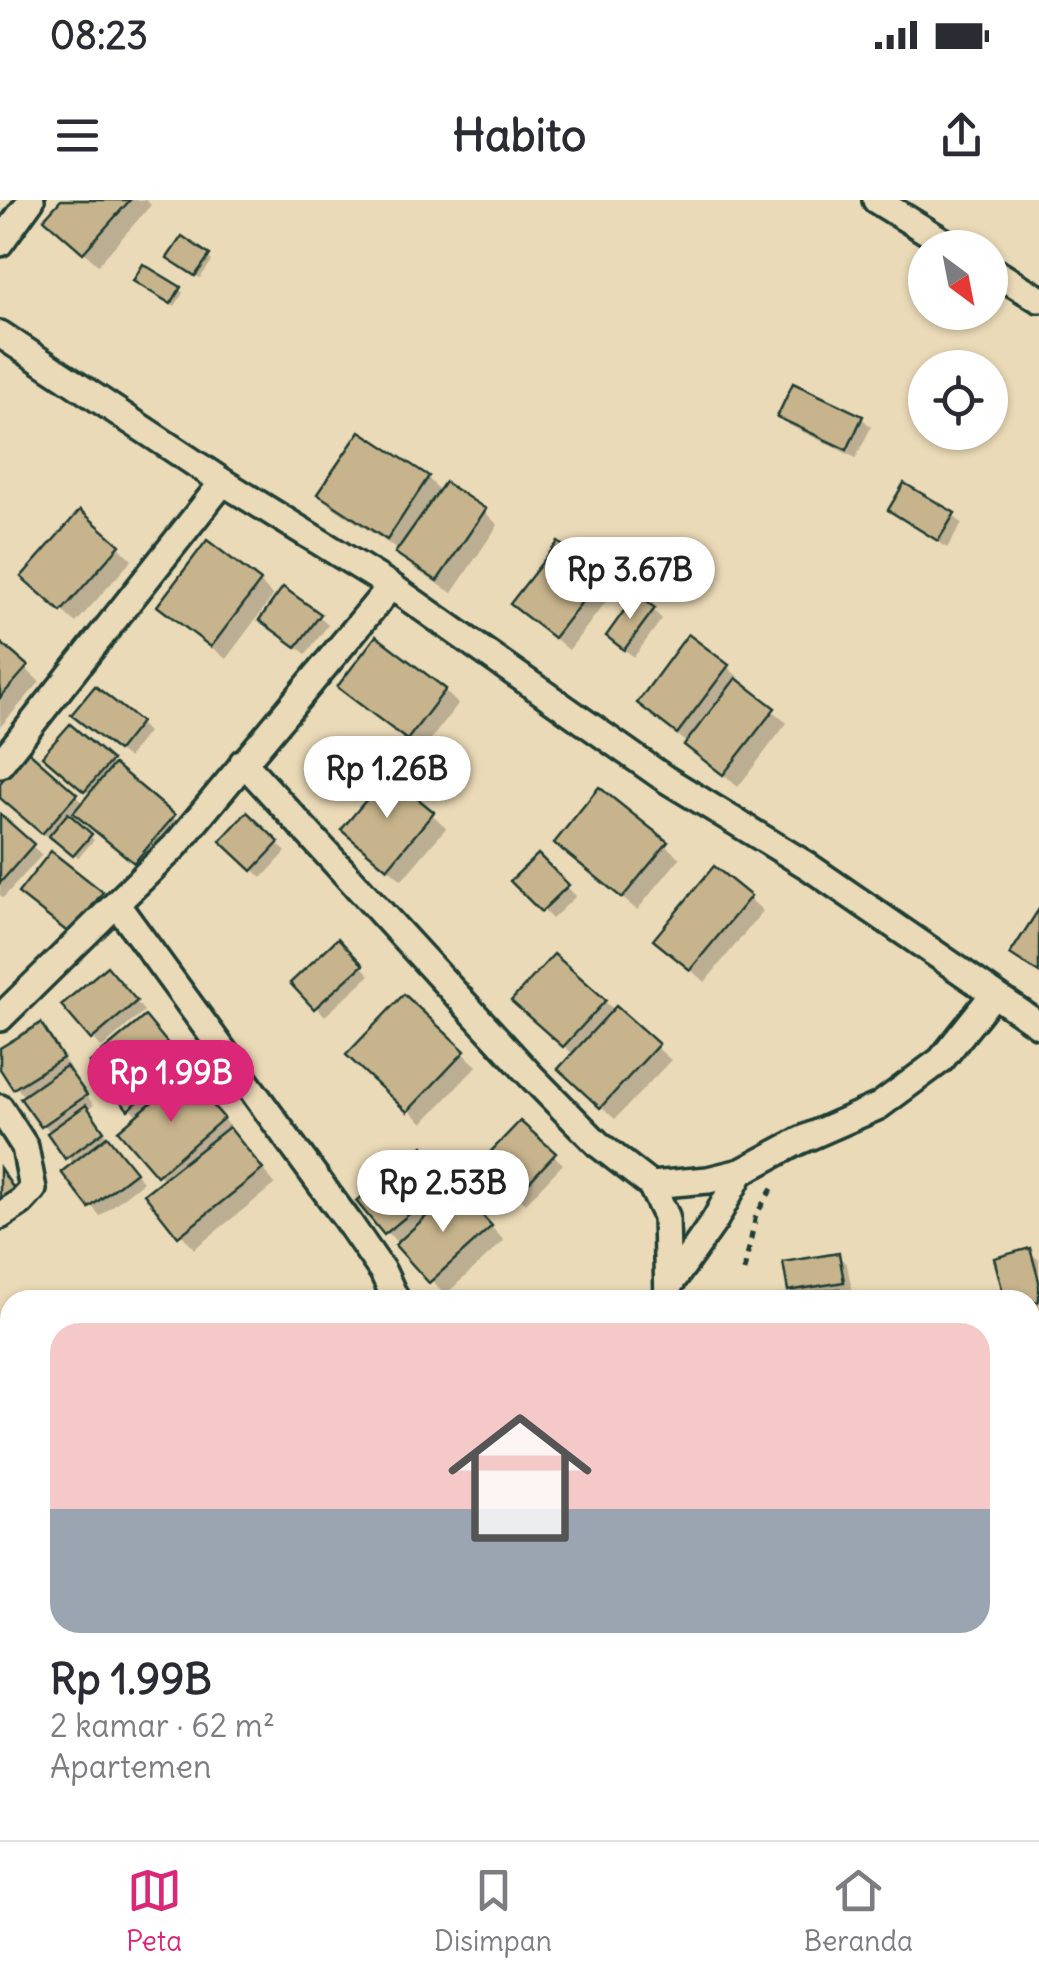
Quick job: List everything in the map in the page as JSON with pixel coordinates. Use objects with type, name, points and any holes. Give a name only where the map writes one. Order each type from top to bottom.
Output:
[{"type":"street","points":[[0,243],[31,200]]},
{"type":"street","points":[[876,200],[925,230]]},
{"type":"street","points":[[1008,280],[1039,299]]},
{"type":"street","points":[[0,334],[223,482],[391,586],[664,778],[808,866],[1039,1025]]},
{"type":"street","points":[[0,764],[223,482]]},
{"type":"street","points":[[0,1018],[176,845],[391,586]]},
{"type":"street","points":[[243,762],[531,1076],[598,1144],[651,1186],[666,1216],[668,1290]]},
{"type":"street","points":[[117,905],[349,1224],[391,1290]]},
{"type":"street","points":[[651,1186],[741,1172],[879,1106],[941,1060],[993,995]]},
{"type":"street","points":[[0,1108],[25,1147],[33,1188],[22,1202],[0,1216]]},
{"type":"street","points":[[671,1290],[716,1220],[741,1172]]},
{"type":"path","points":[[744,1271],[756,1215],[777,1180]]},
{"type":"building","points":[[61,200],[130,200],[83,253],[44,219]]},
{"type":"building","points":[[182,236],[210,255],[195,276],[167,258]]},
{"type":"building","points":[[143,264],[181,287],[171,304],[133,281]]},
{"type":"building","points":[[793,383],[863,416],[847,450],[777,417]]},
{"type":"building","points":[[360,431],[429,476],[387,540],[317,494]]},
{"type":"building","points":[[445,482],[486,509],[437,581],[395,553]]},
{"type":"building","points":[[904,483],[955,513],[938,541],[888,510]]},
{"type":"building","points":[[80,510],[120,545],[61,612],[21,577]]},
{"type":"building","points":[[207,540],[261,581],[211,647],[157,606]]},
{"type":"building","points":[[558,542],[602,576],[554,638],[510,604]]},
{"type":"building","points":[[283,587],[321,614],[296,647],[259,620]]},
{"type":"building","points":[[636,594],[655,608],[624,650],[606,636]]},
{"type":"building","points":[[688,634],[729,665],[677,734],[637,703]]},
{"type":"building","points":[[376,636],[446,689],[407,740],[337,687]]},
{"type":"building","points":[[0,642],[28,666],[0,698]]},
{"type":"building","points":[[736,678],[775,708],[723,775],[684,745]]},
{"type":"building","points":[[95,686],[141,722],[118,751],[71,715]]},
{"type":"building","points":[[70,724],[112,760],[84,792],[42,756]]},
{"type":"building","points":[[28,751],[77,794],[42,834],[0,798],[0,783]]},
{"type":"building","points":[[114,764],[175,815],[134,863],[73,813]]},
{"type":"building","points":[[388,774],[434,812],[387,869],[341,830]]},
{"type":"building","points":[[599,787],[668,842],[622,898],[554,843]]},
{"type":"building","points":[[247,812],[279,842],[252,871],[220,841]]},
{"type":"building","points":[[68,813],[92,834],[73,856],[49,836]]},
{"type":"building","points":[[0,814],[34,844],[0,883]]},
{"type":"building","points":[[51,851],[103,892],[70,934],[18,893]]},
{"type":"building","points":[[538,854],[569,885],[541,912],[510,881]]},
{"type":"building","points":[[714,866],[751,896],[690,970],[653,940]]},
{"type":"building","points":[[1039,909],[1039,973],[1010,954]]},
{"type":"building","points":[[338,938],[363,965],[314,1009],[290,983]]},
{"type":"building","points":[[554,954],[606,1000],[563,1047],[511,1001]]},
{"type":"building","points":[[107,966],[137,1001],[91,1040],[61,1005]]},
{"type":"building","points":[[404,994],[465,1051],[407,1112],[346,1055]]},
{"type":"building","points":[[616,1006],[659,1044],[600,1108],[558,1069]]},
{"type":"building","points":[[145,1016],[184,1063],[128,1110],[89,1063]]},
{"type":"building","points":[[41,1023],[63,1058],[13,1089],[0,1069],[0,1048]]},
{"type":"building","points":[[66,1066],[87,1095],[41,1127],[20,1098]]},
{"type":"building","points":[[185,1074],[224,1118],[157,1176],[118,1131]]},
{"type":"building","points":[[86,1105],[104,1131],[65,1159],[47,1133]]},
{"type":"building","points":[[520,1121],[556,1153],[516,1196],[480,1163]]},
{"type":"building","points":[[229,1127],[263,1169],[178,1237],[144,1194]]},
{"type":"building","points":[[107,1136],[136,1172],[89,1208],[61,1172]]},
{"type":"building","points":[[423,1146],[450,1180],[384,1235],[356,1201]]},
{"type":"building","points":[[0,1168],[14,1189],[0,1198]]},
{"type":"building","points":[[457,1188],[492,1226],[429,1283],[395,1245]]},
{"type":"building","points":[[1030,1248],[1039,1290],[1002,1290],[994,1258]]},
{"type":"building","points":[[839,1253],[844,1282],[788,1290],[783,1262]]}]
